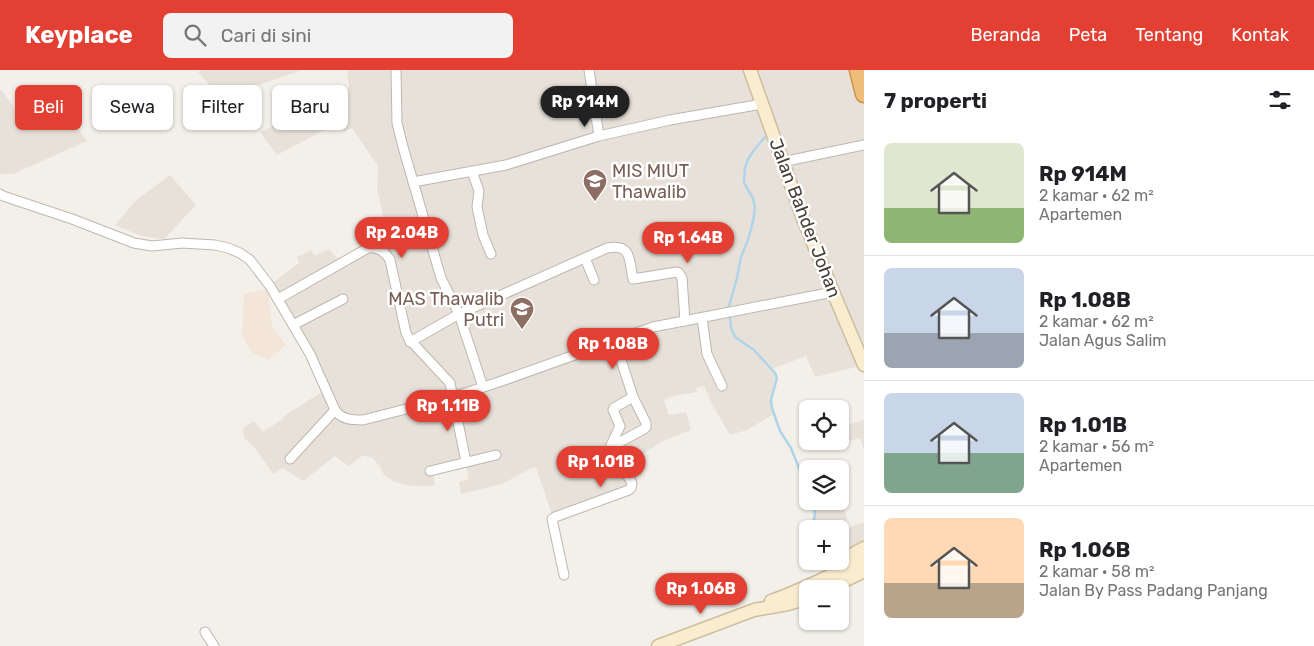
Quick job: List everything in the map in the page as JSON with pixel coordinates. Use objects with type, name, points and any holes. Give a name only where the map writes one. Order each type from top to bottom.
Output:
[{"type":"highway","points":[[858,70],[864,94]]},
{"type":"main road","name":"Jalan Bahder Johan","points":[[750,70],[782,162],[864,366]]},
{"type":"main road","points":[[849,556],[864,548]]},
{"type":"main road","points":[[830,580],[864,559]]},
{"type":"main road","points":[[832,580],[864,564]]},
{"type":"main road","points":[[770,604],[793,586],[823,570]]},
{"type":"main road","points":[[837,580],[864,571]]},
{"type":"main road","points":[[770,604],[785,596],[799,592]]},
{"type":"main road","points":[[658,646],[799,594]]},
{"type":"main road","points":[[770,604],[799,599]]},
{"type":"street","points":[[396,70],[396,122],[441,278],[459,314],[483,388]]},
{"type":"street","points":[[589,70],[599,136]]},
{"type":"street","points":[[413,182],[506,165],[599,136],[670,120],[762,104]]},
{"type":"street","points":[[782,162],[864,145]]},
{"type":"street","points":[[472,171],[479,191],[477,203],[481,226],[491,254]]},
{"type":"street","points":[[0,194],[134,243],[152,246],[182,243],[215,245],[240,253],[250,260],[278,299],[310,354],[335,410],[346,419],[352,420],[363,420],[483,388],[653,327],[833,292]]},
{"type":"street","points":[[410,342],[459,314],[607,248],[617,246],[624,249],[628,255],[633,280],[679,272],[682,278],[684,321]]},
{"type":"street","points":[[278,299],[368,248],[379,249],[388,255],[406,333],[410,342],[448,381],[451,387],[466,462]]},
{"type":"street","points":[[584,258],[594,280]]},
{"type":"street","points":[[293,325],[343,299]]},
{"type":"street","points":[[702,318],[707,354],[722,386]]},
{"type":"street","points":[[611,447],[646,427],[646,423],[633,397],[615,341]]},
{"type":"street","points":[[611,447],[620,426],[613,410],[633,397]]},
{"type":"street","points":[[290,459],[335,410]]},
{"type":"street","points":[[564,575],[552,519],[631,488],[632,483],[611,447]]},
{"type":"street","points":[[430,472],[496,455]]},
{"type":"street","points":[[205,632],[214,646]]},
{"type":"shaded area","points":[[201,70],[302,70],[259,85],[210,85],[198,72]]},
{"type":"shaded area","points":[[347,70],[864,70],[864,365],[815,377],[806,356],[772,369],[777,378],[771,400],[774,414],[747,430],[730,435],[704,386],[696,388],[697,392],[673,396],[664,400],[669,415],[686,412],[691,430],[665,440],[628,463],[634,477],[632,485],[552,514],[536,468],[534,467],[502,484],[461,494],[459,482],[469,479],[465,459],[432,468],[435,484],[432,486],[410,486],[395,482],[384,475],[372,457],[365,456],[362,456],[349,466],[335,456],[303,481],[283,468],[273,474],[254,447],[244,438],[243,428],[254,421],[263,432],[328,388],[272,283],[299,263],[297,257],[311,250],[315,256],[329,249],[341,262],[374,247],[383,216],[377,188],[378,166],[352,128],[348,130],[349,88]]},
{"type":"shaded area","points":[[2,90],[15,109],[15,130],[79,130],[87,141],[13,174],[0,174],[0,91]]},
{"type":"shaded area","points":[[272,126],[272,130],[324,130],[277,155],[260,132]]},
{"type":"shaded area","points":[[170,175],[196,205],[164,239],[141,236],[115,225],[136,200]]},
{"type":"shaded area","points":[[268,289],[272,326],[286,345],[268,360],[251,352],[242,335],[244,294]]},
{"type":"shaded area","points":[[864,420],[864,450],[860,438],[849,441],[849,424]]},
{"type":"shaded area","points":[[815,510],[845,510],[847,520],[814,520]]},
{"type":"shaded area","points":[[864,522],[864,555],[849,558],[849,528]]},
{"type":"waterway","points":[[766,136],[748,159],[745,168],[744,183],[753,198],[755,208],[729,306],[731,328],[735,337],[754,350],[775,373],[777,378],[771,400],[772,408],[780,431],[791,448],[799,468]]},
{"type":"waterway","points":[[814,510],[814,520]]},
{"type":"place","name":"MIS MIUT Thawalib","points":[[595,202]]},
{"type":"place","name":"MAS Thawalib Putri","points":[[522,330]]}]
